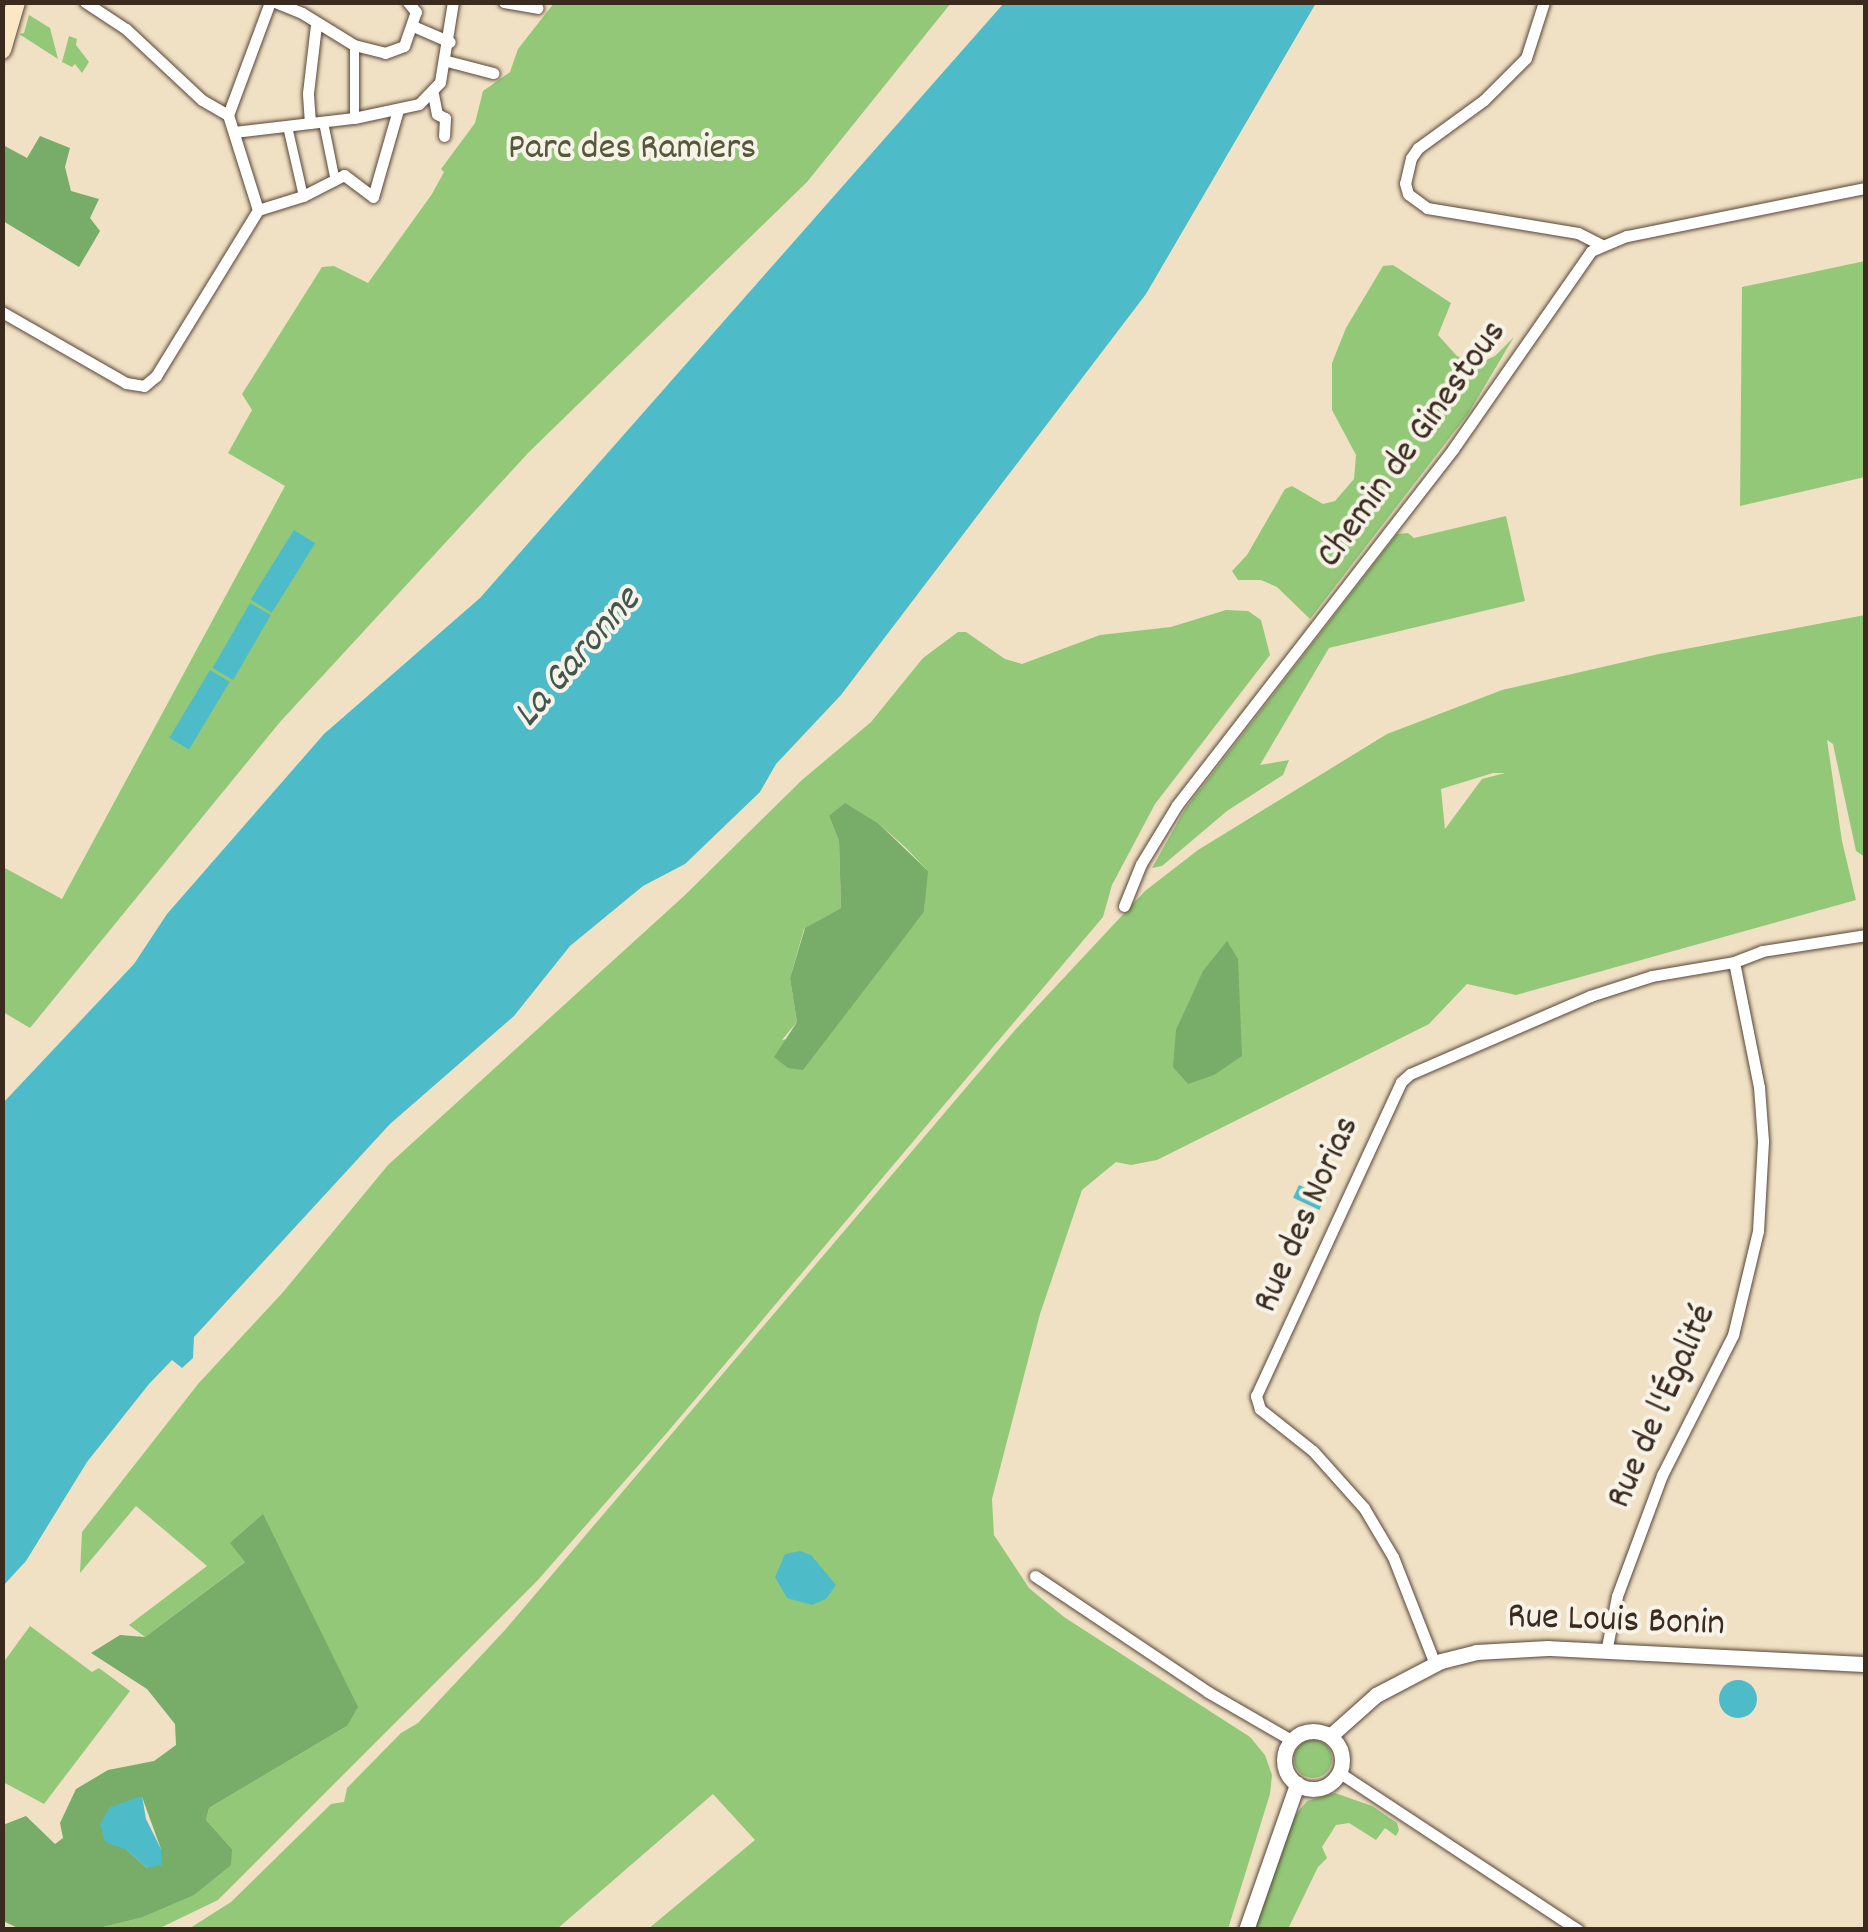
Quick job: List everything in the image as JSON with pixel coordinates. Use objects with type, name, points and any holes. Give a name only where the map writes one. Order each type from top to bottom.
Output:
[{"type":"main road","points":[[2,50],[16,2]]},
{"type":"street","points":[[85,2],[126,29],[202,100],[228,114]]},
{"type":"street","points":[[258,210],[228,114],[272,2],[302,13],[316,25],[374,52],[396,51],[404,46],[416,12],[408,2]]},
{"type":"street","points":[[444,136],[444,118],[437,114],[433,94],[447,61],[454,2]]},
{"type":"street","points":[[504,2],[537,8]]},
{"type":"street","points":[[1544,2],[1526,58],[1484,100],[1410,158],[1405,184],[1417,203],[1578,233],[1602,245],[1866,188]]},
{"type":"street","points":[[316,25],[308,94],[335,180]]},
{"type":"street","points":[[413,26],[450,42]]},
{"type":"street","points":[[354,45],[354,118]]},
{"type":"street","points":[[447,61],[493,73]]},
{"type":"street","points":[[234,132],[398,110],[433,94]]},
{"type":"street","points":[[2,312],[126,383],[144,386],[156,376],[258,210],[351,177],[373,197],[398,110]]},
{"type":"street","points":[[287,126],[303,196]]},
{"type":"street","name":"Chemin de Ginestous","points":[[1124,906],[1141,864],[1177,805],[1453,450],[1591,250],[1602,245]]},
{"type":"street","points":[[1734,962],[1762,951],[1866,934]]},
{"type":"street","name":"Rue de l'Égalité","points":[[1606,1652],[1617,1596],[1662,1475],[1732,1335],[1758,1231],[1764,1141],[1759,1087],[1734,962]]},
{"type":"street","name":"Rue des Norias","points":[[1435,1664],[1394,1557],[1364,1508],[1313,1450],[1260,1409],[1256,1396],[1401,1082],[1410,1074],[1590,996],[1652,976],[1734,962]]},
{"type":"street","points":[[1036,1576],[1192,1682],[1290,1740]]},
{"type":"street","name":"Rue Louis Bonin","points":[[1330,1736],[1376,1695],[1435,1664],[1511,1648],[1866,1664]]},
{"type":"street","points":[[1246,1930],[1297,1784],[1284,1762],[1290,1740],[1309,1730],[1330,1736],[1342,1752],[1340,1773],[1323,1788],[1297,1784]]},
{"type":"street","points":[[1340,1773],[1578,1930]]},
{"type":"green space","name":"Parc des Ramiers","points":[[554,3],[951,3],[807,182],[530,451],[280,722],[30,1028],[3,1012],[3,867],[62,899],[285,486],[228,453],[252,410],[242,394],[322,267],[334,266],[368,283],[432,194],[444,172],[441,169],[475,123],[483,91],[510,72],[518,49]]},
{"type":"green space","points":[[29,15],[50,28],[58,59],[19,34],[24,33]]},
{"type":"green space","points":[[69,36],[77,39],[76,45],[89,62],[82,73],[75,64],[72,67],[62,62]]},
{"type":"green space","points":[[40,136],[70,148],[65,167],[71,191],[99,199],[90,218],[100,231],[79,267],[3,221],[3,145],[27,158]]},
{"type":"green space","points":[[1865,261],[1865,477],[1740,506],[1742,287]]},
{"type":"green space","points":[[1393,265],[1451,303],[1438,335],[1457,356],[1478,364],[1495,356],[1514,337],[1468,414],[1310,619],[1277,587],[1261,580],[1238,580],[1232,571],[1247,555],[1285,489],[1292,486],[1323,504],[1335,501],[1354,479],[1356,455],[1332,410],[1332,363],[1346,328],[1383,266]]},
{"type":"green space","points":[[1506,516],[1525,601],[1329,648],[1260,765],[1289,760],[1283,775],[1227,811],[1162,866],[1152,868],[1185,809],[1397,534],[1408,533],[1414,538]]},
{"type":"green space","points":[[1226,610],[1248,611],[1261,620],[1270,655],[1155,804],[1112,885],[1103,917],[537,1581],[218,1900],[158,1929],[95,1929],[140,1918],[232,1849],[206,1820],[209,1808],[347,1726],[246,1561],[145,1637],[129,1625],[207,1566],[136,1506],[80,1573],[82,1532],[198,1384],[284,1291],[388,1165],[684,896],[802,780],[871,722],[923,658],[958,632],[966,632],[1005,659],[1022,664],[1100,635],[1171,627]],"holes":[[[829,816],[879,824],[927,870],[924,912],[830,1032],[782,1040],[797,1022],[790,978],[804,929],[841,908],[839,841]]]},
{"type":"green space","points":[[1865,615],[1865,857],[1856,851],[1833,744],[1827,740],[1842,841],[1856,900],[1516,995],[1467,984],[1429,1024],[1157,1160],[1131,1165],[1116,1162],[1082,1190],[1040,1314],[992,1499],[994,1535],[1029,1588],[1064,1617],[1250,1737],[1265,1755],[1272,1775],[1270,1794],[1228,1929],[648,1929],[755,1840],[713,1794],[557,1929],[187,1930],[231,1902],[331,1804],[344,1802],[347,1788],[401,1733],[418,1723],[505,1630],[1015,1030],[1145,891],[1198,850],[1387,734],[1502,690],[1659,654]],"holes":[[[1505,773],[1482,779],[1445,829],[1441,789]]]},
{"type":"green space","points":[[845,803],[879,824],[928,871],[924,912],[803,1070],[788,1068],[774,1057],[797,1022],[790,978],[805,928],[841,908],[839,841],[829,816]]},
{"type":"green space","points":[[1227,941],[1238,959],[1242,1056],[1214,1075],[1188,1084],[1173,1067],[1176,1030],[1203,971]]},
{"type":"green space","points":[[263,1514],[358,1707],[347,1726],[209,1808],[206,1820],[232,1849],[231,1865],[194,1895],[140,1918],[95,1929],[20,1929],[3,1921],[3,1825],[26,1816],[55,1844],[63,1838],[60,1823],[76,1789],[108,1770],[154,1761],[176,1745],[175,1724],[147,1689],[91,1653],[120,1635],[145,1637],[245,1562],[230,1543]],"holes":[[[142,1797],[161,1849],[147,1868],[127,1850]]]},
{"type":"green space","points":[[30,1626],[92,1672],[99,1668],[130,1691],[44,1804],[3,1782],[3,1663]]},
{"type":"green space","points":[[1313,1740],[1326,1746],[1332,1759],[1326,1772],[1313,1778],[1300,1772],[1294,1759],[1300,1746]]},
{"type":"green space","points":[[1335,1793],[1372,1806],[1397,1823],[1396,1836],[1385,1828],[1376,1840],[1349,1823],[1336,1825],[1322,1847],[1327,1858],[1318,1867],[1288,1929],[1252,1930],[1289,1823],[1307,1801]]},
{"type":"water","name":"La Garonne","points":[[1004,3],[1316,3],[1146,294],[841,695],[776,764],[760,792],[685,864],[643,886],[570,946],[514,1016],[390,1124],[194,1337],[193,1358],[182,1368],[172,1360],[149,1384],[87,1462],[26,1561],[3,1586],[3,1103],[134,964],[167,914],[324,734],[480,598]]},
{"type":"water","points":[[294,530],[315,543],[272,613],[251,600]]},
{"type":"water","points":[[250,603],[271,615],[233,680],[213,668]]},
{"type":"water","points":[[210,670],[230,682],[189,750],[169,738]]},
{"type":"water","points":[[1299,1185],[1325,1197],[1319,1210],[1293,1198]]},
{"type":"water","points":[[800,1551],[811,1555],[836,1585],[826,1599],[812,1605],[787,1598],[775,1577],[785,1554]]},
{"type":"water","points":[[1738,1680],[1751,1686],[1757,1699],[1751,1712],[1738,1718],[1725,1712],[1719,1699],[1725,1686]]},
{"type":"water","points":[[142,1796],[146,1819],[161,1849],[162,1865],[147,1868],[127,1850],[105,1842],[100,1824],[110,1807]]}]
